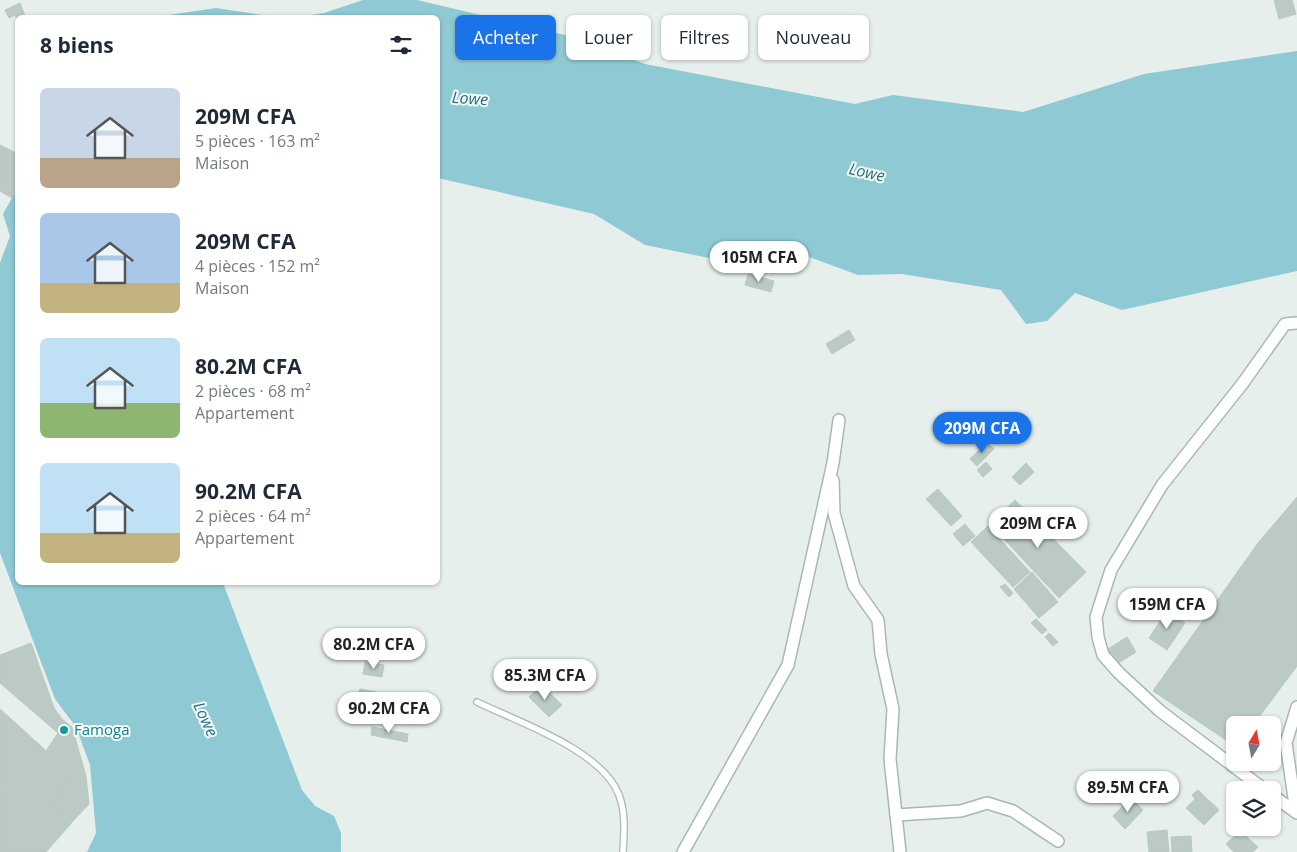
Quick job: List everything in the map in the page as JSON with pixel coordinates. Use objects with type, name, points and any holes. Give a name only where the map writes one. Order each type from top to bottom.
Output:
[{"type":"street","points":[[1253,781],[1160,711],[1119,673],[1103,655],[1098,637],[1096,617],[1111,570],[1162,485],[1238,390],[1285,324],[1297,323]]},
{"type":"street","points":[[683,852],[788,665],[832,463],[839,420]]},
{"type":"street","points":[[832,463],[834,513],[854,586],[878,620],[881,654],[893,710],[890,759],[900,852]]},
{"type":"street","points":[[1296,812],[1286,743],[1297,706]]},
{"type":"street","points":[[1281,801],[1296,812]]},
{"type":"street","points":[[896,815],[961,810],[987,803],[1013,811],[1058,841]]},
{"type":"lane","points":[[477,702],[583,753],[606,775],[619,794],[625,823],[623,852]]},
{"type":"water","name":"Lowe","points":[[363,0],[417,0],[481,15],[455,15],[455,60],[556,60],[556,33],[566,35],[566,60],[635,60],[645,64],[855,104],[893,95],[1023,112],[1144,74],[1297,51],[1297,271],[1122,310],[1075,293],[1047,321],[1026,324],[1001,290],[902,274],[858,275],[774,244],[709,258],[645,245],[594,214],[440,178],[440,15],[310,15],[324,13]]},
{"type":"water","points":[[216,8],[263,15],[169,15]]},
{"type":"water","name":"Lowe","points":[[15,193],[15,585],[224,585],[302,790],[315,806],[334,816],[341,833],[341,852],[87,852],[96,833],[90,765],[76,727],[55,699],[0,553],[0,263],[10,236],[3,214]]},
{"type":"building","points":[[1274,0],[1292,0],[1296,14],[1279,19]]},
{"type":"building","points":[[20,3],[25,15],[15,15],[9,18],[5,10]]},
{"type":"building","points":[[0,145],[15,152],[15,193],[12,198],[0,191]]},
{"type":"building","points":[[748,274],[774,281],[771,292],[745,285]]},
{"type":"building","points":[[849,330],[855,340],[832,354],[826,344]]},
{"type":"building","points":[[987,442],[994,449],[977,466],[970,459]]},
{"type":"building","points":[[986,462],[992,469],[983,477],[977,470]]},
{"type":"building","points":[[1026,463],[1034,472],[1020,485],[1012,477]]},
{"type":"building","points":[[938,489],[962,516],[951,526],[926,499]]},
{"type":"building","points":[[1297,497],[1297,666],[1260,716],[1226,716],[1226,740],[1153,691],[1258,543]]},
{"type":"building","points":[[1015,500],[1086,572],[1059,598],[990,524]]},
{"type":"building","points":[[965,524],[975,536],[963,546],[953,534]]},
{"type":"building","points":[[988,526],[1030,572],[1013,587],[971,542]]},
{"type":"building","points":[[1032,572],[1058,602],[1039,618],[1014,589]]},
{"type":"building","points":[[1005,584],[1013,593],[1009,597],[1000,587]]},
{"type":"building","points":[[1167,611],[1185,623],[1167,650],[1149,638]]},
{"type":"building","points":[[1036,619],[1047,630],[1042,634],[1031,623]]},
{"type":"building","points":[[1049,633],[1058,642],[1053,646],[1045,637]]},
{"type":"building","points":[[1127,637],[1136,652],[1117,664],[1108,649]]},
{"type":"building","name":"Famoga","points":[[31,643],[54,708],[62,719],[72,727],[86,776],[89,804],[74,820],[52,802],[72,778],[46,751],[58,733],[0,683],[0,655]]},
{"type":"building","points":[[365,662],[384,665],[382,677],[363,674]]},
{"type":"building","points":[[542,685],[562,705],[549,717],[529,697]]},
{"type":"building","points":[[360,689],[392,695],[390,704],[372,701],[368,721],[355,719]]},
{"type":"building","points":[[0,709],[42,747],[0,797]]},
{"type":"building","points":[[372,727],[408,734],[407,742],[371,735]]},
{"type":"building","points":[[42,747],[72,778],[52,802],[74,820],[46,852],[0,852],[0,797]]},
{"type":"building","points":[[1198,790],[1219,810],[1204,825],[1186,808],[1195,799],[1192,795]]},
{"type":"building","points":[[1131,798],[1143,810],[1125,829],[1113,816]]},
{"type":"building","points":[[1167,830],[1169,852],[1149,852],[1147,832]]},
{"type":"building","points":[[1191,836],[1192,852],[1172,852],[1171,837]]},
{"type":"building","points":[[1235,836],[1246,836],[1258,847],[1253,852],[1234,852],[1226,844]]},
{"type":"place","name":"Famoga","points":[[64,730]]}]
